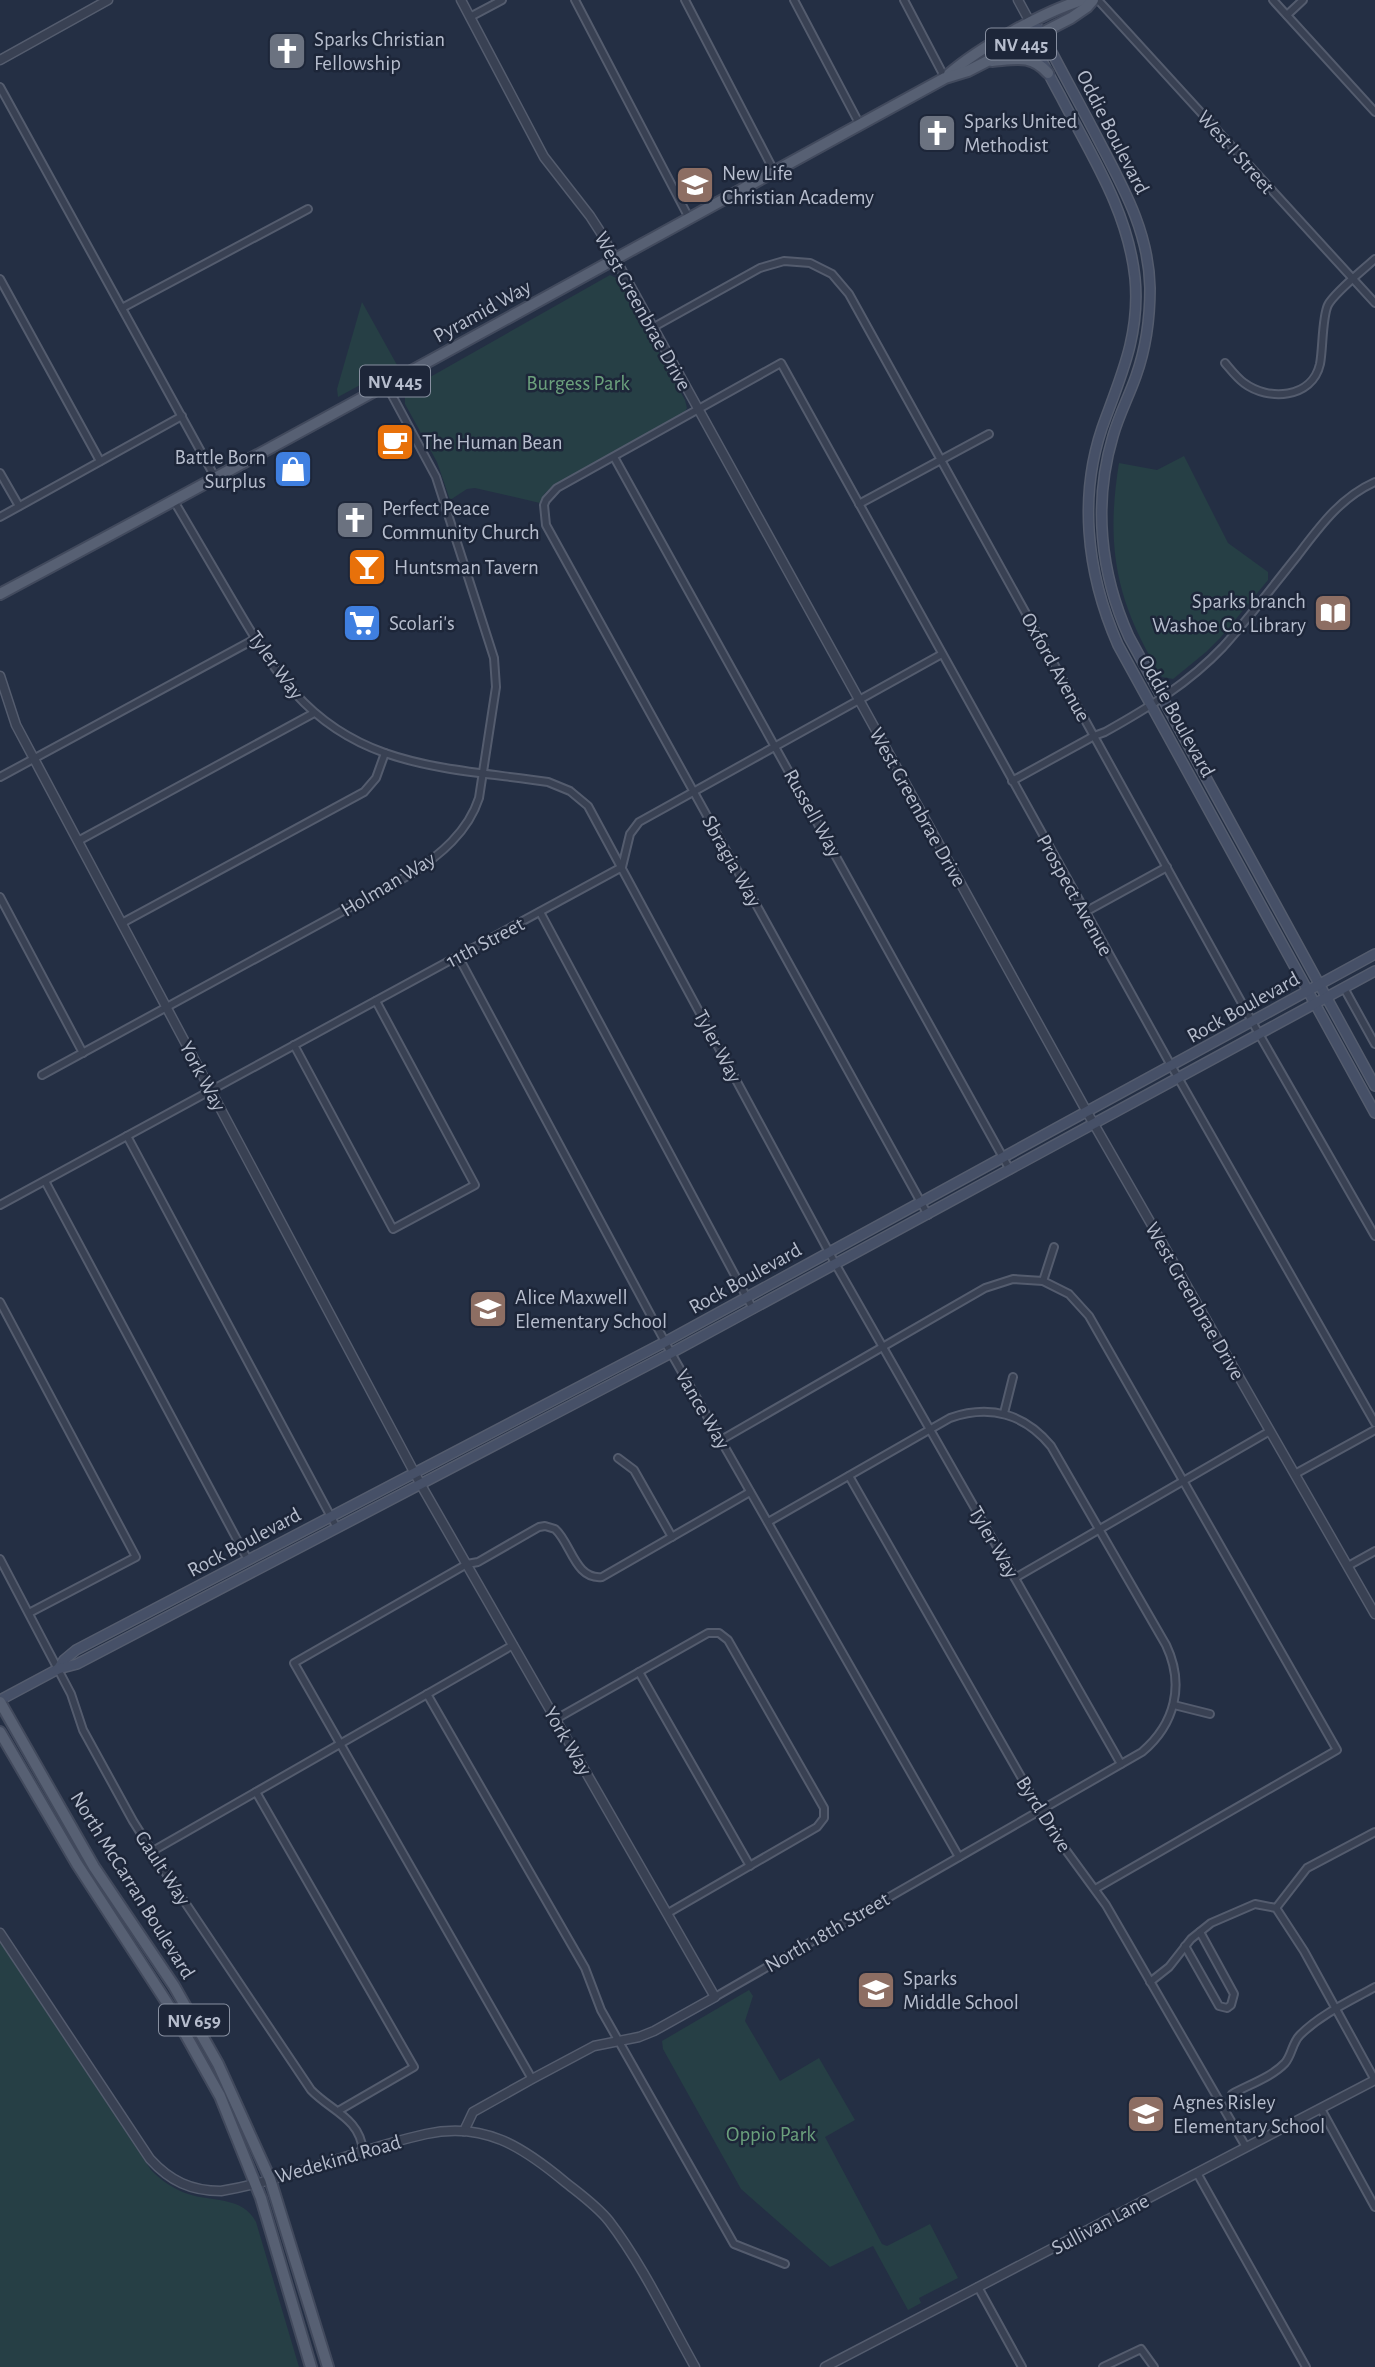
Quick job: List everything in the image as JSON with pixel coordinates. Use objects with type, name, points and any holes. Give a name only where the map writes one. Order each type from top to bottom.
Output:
[{"type":"main road","name":"Pyramid Way","points":[[944,78],[964,61],[1031,23],[1063,6],[1082,0]]},
{"type":"main road","name":"Pyramid Way","points":[[0,594],[387,386],[944,78],[986,62],[1037,36],[1079,13],[1095,0]]},
{"type":"main road","name":"Oddie Boulevard","points":[[1031,23],[1128,196],[1139,224],[1147,257],[1150,288],[1146,337],[1136,376],[1117,424],[1107,459],[1101,518],[1104,558],[1114,599],[1129,637],[1375,1086]]},
{"type":"main road","name":"Oddie Boulevard","points":[[1037,36],[1048,73],[1114,198],[1127,234],[1133,263],[1136,309],[1131,348],[1096,450],[1089,494],[1091,558],[1101,604],[1118,645],[1375,1112]]},
{"type":"main road","points":[[986,62],[1029,59],[1038,62],[1048,73]]},
{"type":"main road","name":"Rock Boulevard","points":[[58,1669],[76,1650],[665,1342],[1375,954]]},
{"type":"main road","name":"Rock Boulevard","points":[[0,1701],[58,1669],[77,1664],[671,1353],[1375,971]]},
{"type":"main road","name":"North McCarran Boulevard","points":[[0,1701],[94,1867],[174,1986],[240,2109],[270,2179],[328,2367]]},
{"type":"main road","name":"North McCarran Boulevard","points":[[0,1732],[77,1864],[155,1984],[219,2096],[256,2183],[311,2367]]},
{"type":"street","points":[[0,60],[108,0]]},
{"type":"street","name":"West Greenbrae Drive","points":[[461,0],[544,157],[590,216],[615,258],[1087,1112],[1375,1614]]},
{"type":"street","points":[[470,17],[502,0]]},
{"type":"street","points":[[575,0],[689,218]]},
{"type":"street","points":[[685,0],[774,171]]},
{"type":"street","points":[[794,0],[860,125]]},
{"type":"street","points":[[904,0],[944,78]]},
{"type":"street","points":[[1018,0],[1031,23]]},
{"type":"street","name":"West I Street","points":[[1095,0],[1375,303]]},
{"type":"street","points":[[1273,0],[1375,112]]},
{"type":"street","points":[[1287,15],[1303,0]]},
{"type":"street","points":[[0,86],[216,479]]},
{"type":"street","points":[[122,308],[308,209]]},
{"type":"street","points":[[1225,363],[1243,383],[1260,391],[1291,394],[1301,389],[1316,375],[1320,364],[1328,305],[1375,259]]},
{"type":"street","name":"Oxford Avenue","points":[[652,328],[760,268],[785,261],[810,263],[832,274],[849,294],[1259,1034],[1375,1236]]},
{"type":"street","points":[[0,279],[100,461]]},
{"type":"street","name":"Prospect Avenue","points":[[698,410],[781,363],[1171,1066],[1375,1423]]},
{"type":"street","name":"Holman Way","points":[[42,1074],[428,863],[470,820],[480,798],[496,687],[491,648],[436,477],[387,386]]},
{"type":"street","points":[[614,457],[698,410]]},
{"type":"street","points":[[0,517],[182,416]]},
{"type":"street","points":[[859,504],[989,434]]},
{"type":"street","name":"Sbragia Way","points":[[614,457],[549,495],[544,505],[547,525],[928,1215]]},
{"type":"street","name":"Russell Way","points":[[614,457],[1010,1170]]},
{"type":"street","points":[[0,473],[19,506]]},
{"type":"street","points":[[1012,781],[1163,698],[1221,649],[1332,513],[1356,492],[1375,482]]},
{"type":"street","name":"Tyler Way","points":[[174,501],[279,677],[314,713],[351,738],[385,753],[425,764],[560,786],[588,806],[836,1265],[1121,1764]]},
{"type":"street","points":[[0,777],[255,639]]},
{"type":"street","points":[[622,867],[630,834],[639,822],[942,654]]},
{"type":"street","name":"York Way","points":[[0,676],[16,725],[421,1485],[715,1997]]},
{"type":"street","points":[[78,841],[314,713]]},
{"type":"street","points":[[122,923],[364,792],[376,778],[385,753]]},
{"type":"street","points":[[560,786],[563,778]]},
{"type":"street","name":"11th Street","points":[[0,1205],[622,867]]},
{"type":"street","points":[[1085,912],[1167,867]]},
{"type":"street","points":[[0,897],[83,1053]]},
{"type":"street","points":[[540,912],[753,1309]]},
{"type":"street","name":"Vance Way","points":[[458,956],[671,1353],[960,1857]]},
{"type":"street","points":[[1344,988],[1375,1044]]},
{"type":"street","points":[[294,1045],[393,1229],[475,1185],[376,1001]]},
{"type":"street","points":[[127,1136],[337,1528]]},
{"type":"street","points":[[45,1181],[248,1560]]},
{"type":"street","points":[[1043,1281],[1054,1247]]},
{"type":"street","points":[[720,1440],[985,1288],[1013,1279],[1043,1281],[1069,1294],[1089,1316],[1337,1749],[1095,1889]]},
{"type":"street","points":[[0,1302],[136,1557],[29,1613]]},
{"type":"street","points":[[1004,1413],[1013,1377]]},
{"type":"street","points":[[768,1522],[963,1413],[989,1411],[1004,1413],[1021,1420],[1043,1436],[1051,1446],[1171,1656],[1176,1680],[1174,1705],[1210,1714]]},
{"type":"street","points":[[1295,1474],[1375,1430]]},
{"type":"street","points":[[1014,1578],[1270,1431]]},
{"type":"street","points":[[618,1458],[634,1470],[672,1537]]},
{"type":"street","name":"Byrd Drive","points":[[849,1476],[1040,1810],[1095,1889],[1246,2147]]},
{"type":"street","points":[[532,2079],[294,1663],[467,1564],[478,1562],[539,1527],[550,1527],[560,1532],[584,1573],[602,1577],[750,1492]]},
{"type":"street","points":[[1348,1566],[1375,1551]]},
{"type":"street","name":"Gault Way","points":[[0,1559],[71,1694],[83,1730],[151,1852],[311,2090],[355,2125],[363,2151]]},
{"type":"street","points":[[556,1719],[708,1633],[725,1636],[735,1652],[825,1813],[817,1827],[668,1913]]},
{"type":"street","points":[[151,1852],[513,1644]]},
{"type":"street","points":[[639,1672],[750,1866]]},
{"type":"street","points":[[427,1694],[585,1968],[601,2010],[734,2244],[785,2264]]},
{"type":"street","name":"North 18th Street","points":[[464,2131],[473,2112],[532,2079],[594,2046],[619,2042],[654,2031],[1121,1764],[1152,1743],[1167,1723],[1174,1705]]},
{"type":"street","points":[[256,1792],[414,2067],[338,2111]]},
{"type":"street","points":[[1276,1908],[1307,1868],[1375,1832]]},
{"type":"street","points":[[1150,1982],[1173,1963],[1185,1946],[1211,1923],[1255,1904],[1276,1908],[1304,1951],[1375,2080]]},
{"type":"street","points":[[1185,1946],[1219,2006],[1231,2006],[1234,1994],[1200,1932]]},
{"type":"street","name":"Wedekind Road","points":[[0,1933],[150,2159],[175,2182],[211,2192],[236,2189],[427,2134],[464,2131],[495,2137],[524,2150],[594,2206],[617,2232],[695,2367]]},
{"type":"street","points":[[1232,2094],[1280,2067],[1287,2061],[1299,2036],[1336,2008],[1375,1987]]},
{"type":"street","name":"Sullivan Lane","points":[[825,2367],[1375,2080]]},
{"type":"street","points":[[1321,2109],[1375,2207]]},
{"type":"street","points":[[1197,2173],[1306,2367]]},
{"type":"street","points":[[978,2287],[1022,2367]]},
{"type":"street","points":[[1103,2367],[1141,2349],[1154,2367]]},
{"type":"green space","name":"Burgess Park","points":[[610,275],[618,279],[685,400],[687,408],[684,413],[556,484],[545,493],[540,503],[475,488],[467,489],[450,500],[437,462],[405,404],[405,394],[409,389]]},
{"type":"green space","points":[[362,302],[397,365],[338,397],[337,389]]},
{"type":"green space","points":[[1184,456],[1228,543],[1268,572],[1268,580],[1221,637],[1173,679],[1162,677],[1134,625],[1118,575],[1113,522],[1119,463],[1157,470]]},
{"type":"green space","points":[[0,1942],[151,2170],[183,2192],[235,2204],[250,2214],[256,2222],[299,2367],[0,2367]]},
{"type":"green space","name":"Oppio Park","points":[[749,1990],[753,1996],[745,2021],[780,2081],[819,2058],[855,2120],[825,2137],[882,2244],[887,2246],[930,2224],[958,2278],[919,2298],[921,2303],[908,2310],[873,2246],[830,2267],[741,2189],[663,2049],[662,2041]]},
{"type":"place","name":"Sparks Christian Fellowship","points":[[287,51]]},
{"type":"place","name":"Sparks United Methodist","points":[[937,133]]},
{"type":"place","name":"New Life Christian Academy","points":[[695,185]]},
{"type":"place","name":"The Human Bean","points":[[395,442]]},
{"type":"place","name":"Battle Born Surplus","points":[[293,469]]},
{"type":"place","name":"Perfect Peace Community Church","points":[[355,520]]},
{"type":"place","name":"Huntsman Tavern","points":[[367,567]]},
{"type":"place","name":"Sparks branch Washoe Co. Library","points":[[1333,613]]},
{"type":"place","name":"Scolari's","points":[[362,623]]},
{"type":"place","name":"Alice Maxwell Elementary School","points":[[488,1309]]},
{"type":"place","name":"Sparks Middle School","points":[[876,1990]]},
{"type":"place","name":"Agnes Risley Elementary School","points":[[1146,2114]]}]
